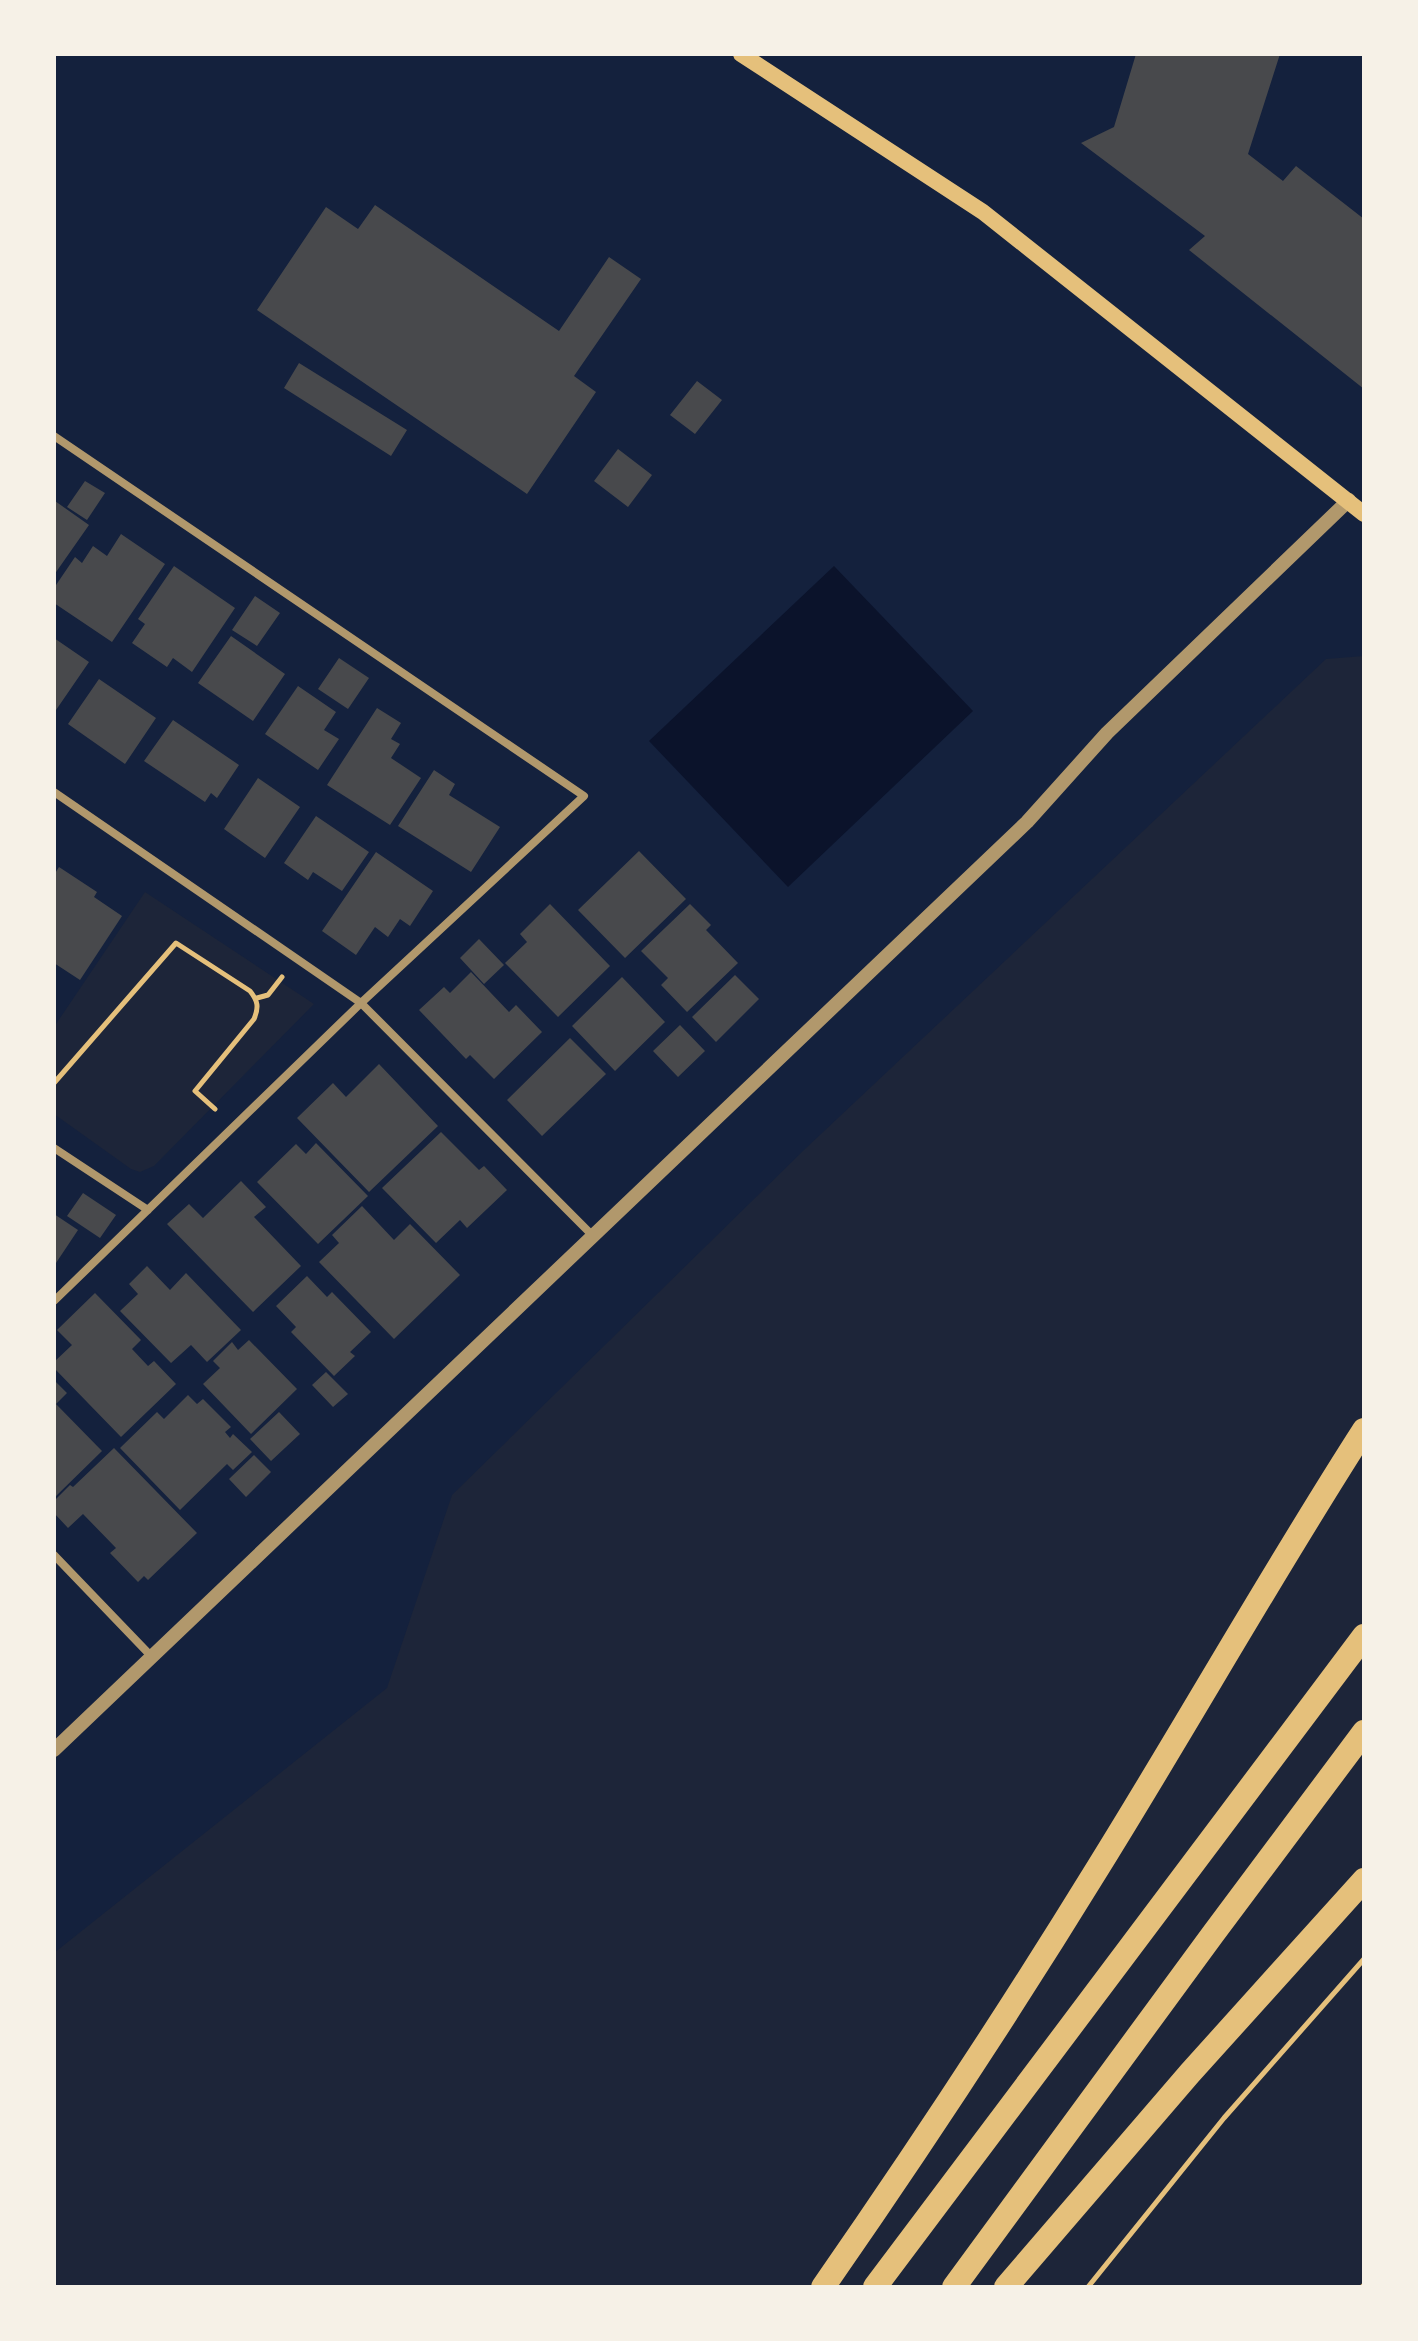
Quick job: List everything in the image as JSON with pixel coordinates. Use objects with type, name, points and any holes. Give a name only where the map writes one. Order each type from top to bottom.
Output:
[{"type":"highway","points":[[823,2287],[926,2139],[1083,1891],[1291,1544],[1364,1430]]},
{"type":"highway","points":[[875,2287],[1364,1636]]},
{"type":"highway","points":[[954,2287],[1364,1732]]},
{"type":"highway","points":[[1006,2287],[1190,2073],[1364,1880]]},
{"type":"main road","points":[[741,54],[983,212],[1364,514]]},
{"type":"street","points":[[54,436],[584,796],[361,1003],[54,1301]]},
{"type":"street","points":[[54,1750],[1027,822],[1107,733],[1349,500]]},
{"type":"street","points":[[54,792],[361,1003],[594,1237]]},
{"type":"street","points":[[54,1148],[148,1210]]},
{"type":"street","points":[[54,1555],[152,1657]]},
{"type":"path","points":[[54,1083],[176,943],[257,998],[254,1019],[195,1091],[219,1113]]},
{"type":"path","points":[[257,998],[268,995],[295,959]]},
{"type":"path","points":[[1088,2287],[1224,2118],[1364,1959]]},
{"type":"shaded area","points":[[834,566],[973,711],[788,887],[649,741]]},
{"type":"shaded area","points":[[1364,656],[1364,2287],[54,2287],[54,1953],[387,1688],[452,1495],[804,1150],[1326,659]]},
{"type":"shaded area","points":[[145,892],[314,1004],[154,1166],[140,1172],[131,1169],[54,1114],[54,1027]]},
{"type":"building","points":[[1136,54],[1280,54],[1248,154],[1283,181],[1296,166],[1364,219],[1364,389],[1189,250],[1205,236],[1081,143],[1114,127]]},
{"type":"building","points":[[375,205],[559,331],[609,257],[641,279],[574,376],[596,392],[527,494],[257,310],[326,207],[358,229]]},
{"type":"building","points":[[299,363],[407,430],[391,456],[284,388]]},
{"type":"building","points":[[697,381],[722,400],[695,434],[670,415]]},
{"type":"building","points":[[618,449],[652,475],[628,507],[594,481]]},
{"type":"building","points":[[85,481],[105,493],[87,520],[67,507]]},
{"type":"building","points":[[54,503],[89,525],[54,575]]},
{"type":"building","points":[[121,534],[165,564],[112,642],[54,603],[54,588],[75,557],[82,563],[93,546],[107,556]]},
{"type":"building","points":[[174,566],[235,608],[192,672],[173,658],[167,667],[132,643],[145,624],[138,619]]},
{"type":"building","points":[[255,596],[280,613],[257,646],[232,630]]},
{"type":"building","points":[[231,636],[285,674],[253,721],[198,683]]},
{"type":"building","points":[[54,638],[89,662],[54,713]]},
{"type":"building","points":[[339,658],[369,678],[348,709],[318,689]]},
{"type":"building","points":[[99,679],[156,718],[125,764],[68,724]]},
{"type":"building","points":[[298,686],[336,712],[324,730],[339,739],[318,770],[265,734]]},
{"type":"building","points":[[377,708],[401,723],[391,739],[400,744],[391,758],[421,778],[390,825],[327,785]]},
{"type":"building","points":[[173,720],[239,765],[217,798],[211,793],[205,802],[144,761]]},
{"type":"building","points":[[434,770],[455,784],[449,795],[500,827],[471,872],[398,826]]},
{"type":"building","points":[[258,778],[300,807],[265,858],[224,829]]},
{"type":"building","points":[[316,816],[369,852],[342,891],[313,872],[308,880],[284,863]]},
{"type":"building","points":[[639,851],[686,899],[625,958],[578,910]]},
{"type":"building","points":[[376,852],[433,891],[410,926],[400,919],[388,937],[375,927],[356,955],[322,931]]},
{"type":"building","points":[[59,867],[97,892],[94,897],[122,916],[80,980],[54,963],[54,875]]},
{"type":"building","points":[[550,904],[610,966],[558,1017],[505,963],[527,942],[520,934]]},
{"type":"building","points":[[690,904],[711,925],[706,930],[738,963],[687,1012],[661,985],[668,978],[641,951]]},
{"type":"building","points":[[479,939],[504,965],[484,984],[460,958]]},
{"type":"building","points":[[471,972],[509,1012],[516,1005],[542,1032],[494,1079],[470,1055],[466,1059],[419,1010],[444,987],[450,993]]},
{"type":"building","points":[[735,975],[759,999],[716,1042],[692,1017]]},
{"type":"building","points":[[622,977],[665,1022],[615,1071],[572,1026]]},
{"type":"building","points":[[680,1025],[705,1051],[678,1077],[653,1051]]},
{"type":"building","points":[[570,1038],[606,1074],[542,1136],[507,1100]]},
{"type":"building","points":[[379,1064],[438,1126],[369,1192],[297,1118],[333,1083],[346,1097]]},
{"type":"building","points":[[441,1132],[479,1170],[484,1166],[507,1190],[467,1228],[460,1220],[436,1243],[382,1188]]},
{"type":"building","points":[[316,1143],[368,1196],[318,1244],[257,1182],[296,1144],[306,1154]]},
{"type":"building","points":[[241,1181],[266,1207],[254,1217],[301,1266],[253,1312],[167,1224],[189,1204],[203,1218]]},
{"type":"building","points":[[83,1193],[116,1215],[100,1238],[67,1216]]},
{"type":"building","points":[[362,1206],[394,1240],[410,1224],[460,1275],[394,1339],[319,1262],[339,1243],[332,1235]]},
{"type":"building","points":[[54,1214],[78,1230],[54,1266]]},
{"type":"building","points":[[147,1266],[170,1290],[186,1273],[241,1330],[207,1362],[191,1345],[171,1363],[120,1311],[138,1294],[129,1284]]},
{"type":"building","points":[[307,1276],[327,1297],[332,1292],[371,1332],[350,1352],[355,1356],[334,1376],[291,1332],[296,1327],[276,1306]]},
{"type":"building","points":[[95,1293],[141,1340],[132,1349],[148,1366],[154,1361],[176,1384],[121,1437],[54,1368],[54,1362],[72,1345],[57,1330]]},
{"type":"building","points":[[249,1340],[297,1389],[251,1434],[203,1384],[220,1368],[213,1361],[232,1342],[238,1350]]},
{"type":"building","points":[[326,1372],[348,1394],[333,1407],[312,1385]]},
{"type":"building","points":[[54,1380],[67,1393],[56,1404],[102,1451],[54,1498]]},
{"type":"building","points":[[188,1395],[197,1404],[203,1399],[231,1427],[225,1432],[230,1438],[233,1434],[252,1452],[233,1470],[227,1464],[180,1510],[120,1448],[157,1412],[164,1419]]},
{"type":"building","points":[[279,1412],[300,1434],[271,1461],[250,1439]]},
{"type":"building","points":[[114,1448],[197,1533],[148,1580],[144,1576],[138,1582],[110,1553],[116,1548],[83,1514],[68,1528],[54,1513],[54,1501]]},
{"type":"building","points":[[254,1455],[271,1472],[246,1497],[229,1479]]}]
